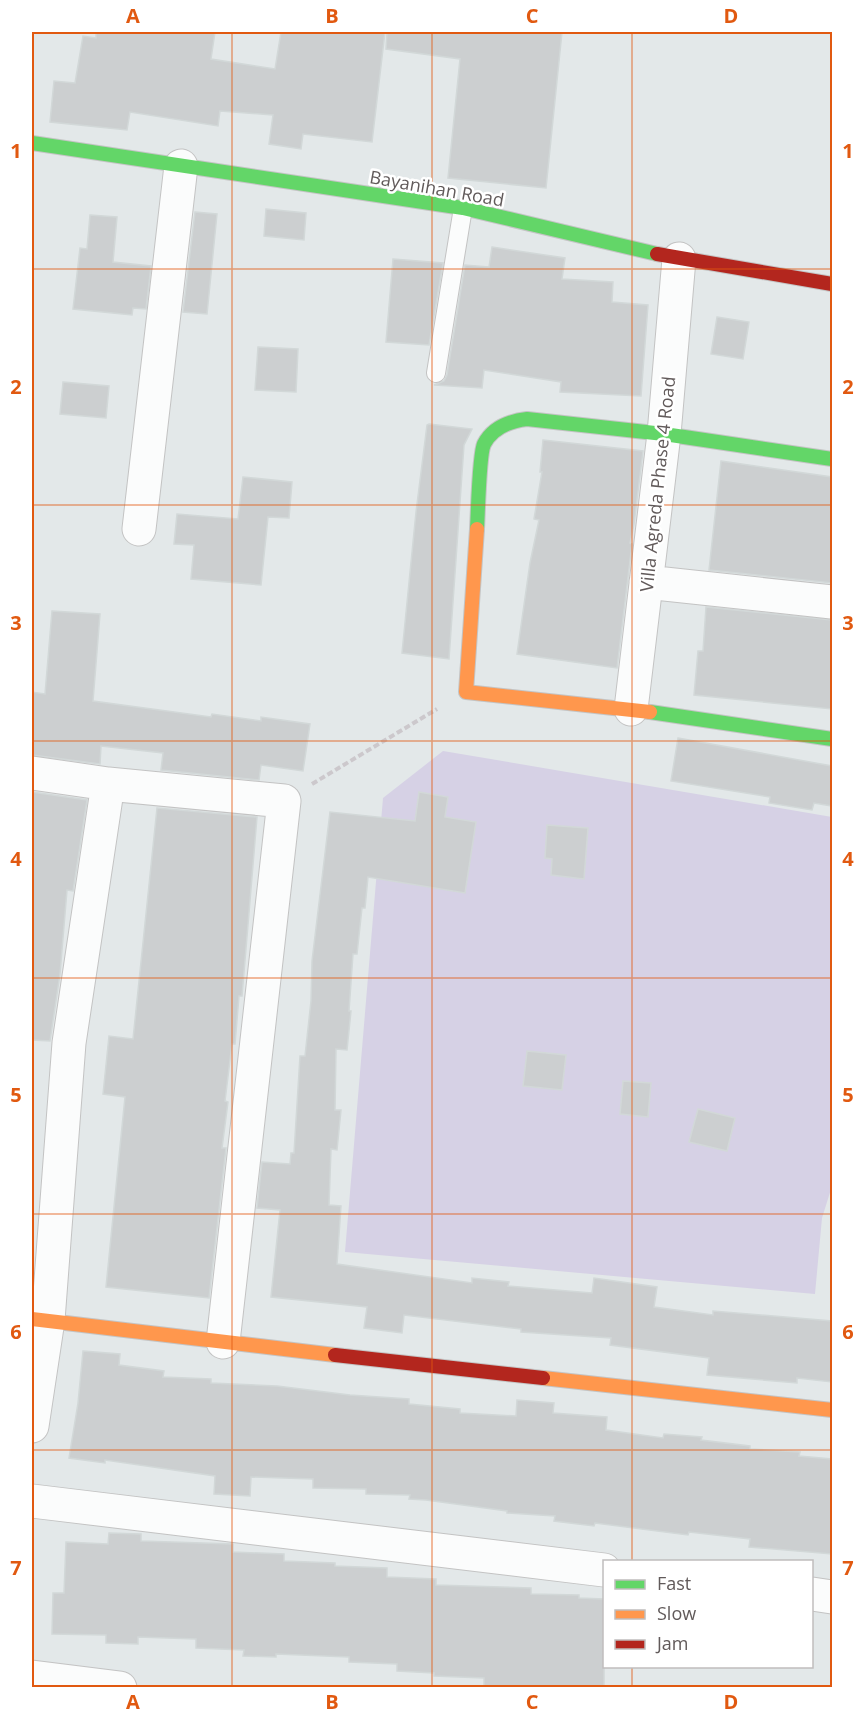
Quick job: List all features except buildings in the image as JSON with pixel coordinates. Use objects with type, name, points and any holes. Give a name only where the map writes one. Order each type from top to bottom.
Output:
[{"type":"street","name":"Bayanihan Road","points":[[32,143],[463,208],[680,259],[832,284]]},
{"type":"street","points":[[139,529],[181,166]]},
{"type":"street","name":"Villa Agreda Phase 4 Road","points":[[631,709],[664,434],[680,259]]},
{"type":"street","points":[[832,459],[664,434],[527,419],[510,420],[493,431],[483,446],[465,692],[631,709],[832,739]]},
{"type":"street","points":[[646,582],[832,603]]},
{"type":"street","points":[[32,773],[108,784],[284,801],[223,1342]]},
{"type":"street","points":[[32,1426],[40,1320],[69,1043],[108,784]]},
{"type":"street","points":[[40,1320],[832,1410]]},
{"type":"street","points":[[32,1501],[603,1570]]},
{"type":"street","points":[[813,1594],[832,1597]]},
{"type":"street","points":[[32,1677],[120,1688]]},
{"type":"lane","points":[[436,374],[463,208]]},
{"type":"path","points":[[284,801],[465,692]]},
{"type":"shaded area","points":[[443,751],[832,817],[832,1186],[822,1218],[815,1294],[345,1252],[383,798]]},
{"type":"traffic: fast","points":[[32,143],[463,208],[657,254]]},
{"type":"traffic: fast","points":[[477,529],[484,444],[497,429],[521,420],[664,434],[832,459]]},
{"type":"traffic: fast","points":[[650,712],[832,739]]},
{"type":"traffic: slow","points":[[477,529],[466,692],[650,712]]},
{"type":"traffic: slow","points":[[32,1319],[335,1355]]},
{"type":"traffic: slow","points":[[543,1378],[832,1410]]},
{"type":"traffic: jam","points":[[657,254],[832,284]]},
{"type":"traffic: jam","points":[[335,1355],[543,1378]]}]
